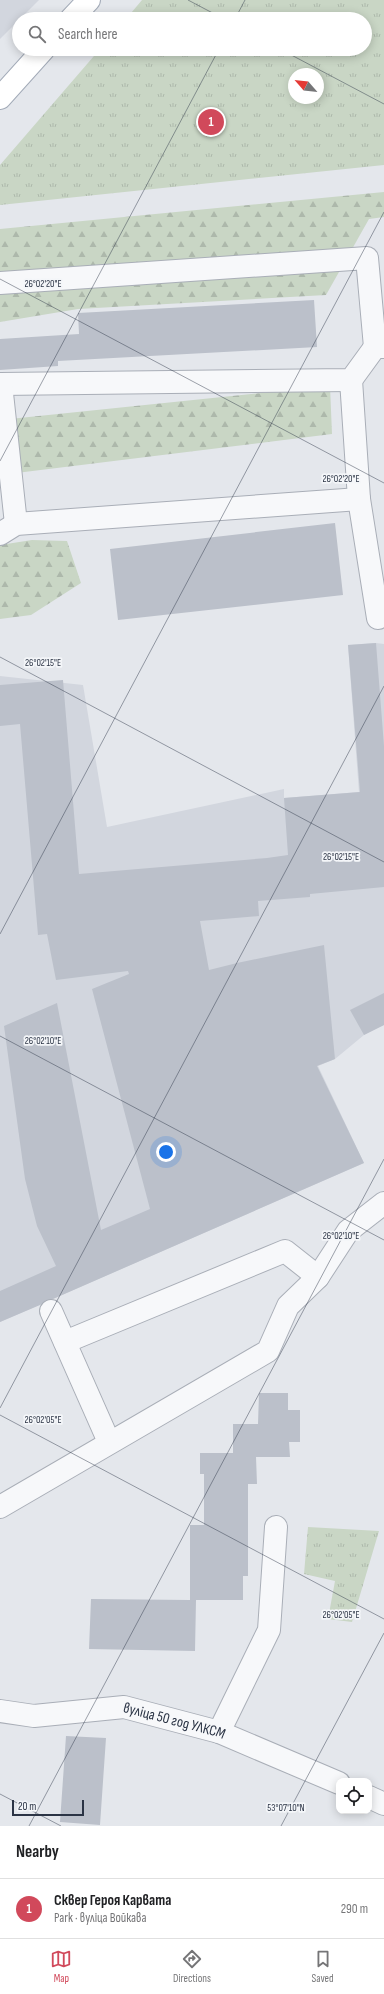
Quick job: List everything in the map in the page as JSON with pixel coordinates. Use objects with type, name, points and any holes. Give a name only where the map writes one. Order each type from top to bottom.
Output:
[{"type":"main road","points":[[78,12],[89,0]]},
{"type":"main road","points":[[0,98],[38,56]]},
{"type":"street","points":[[0,283],[367,258],[380,347],[351,380],[359,499],[378,618]]},
{"type":"street","points":[[351,380],[1,384],[8,529],[359,499]]},
{"type":"street","points":[[0,1507],[268,1350],[288,1306],[318,1277],[348,1231],[384,1203]]},
{"type":"street","points":[[65,1342],[286,1252],[318,1277]]},
{"type":"street","points":[[51,1311],[109,1442]]},
{"type":"street","points":[[219,1732],[269,1630],[276,1526]]},
{"type":"street","name":"вуліца 50 год УЛКСМ","points":[[0,1711],[34,1716],[124,1707],[219,1732],[336,1782]]},
{"type":"street","points":[[372,1798],[384,1804]]},
{"type":"shaded area","points":[[0,0],[39,0],[27,12],[12,12],[12,27],[0,39]]},
{"type":"shaded area","points":[[376,643],[384,644],[384,1025],[364,1035],[335,1059],[318,1066],[364,1163],[0,1322],[0,676],[83,685],[107,827],[284,789],[284,798],[359,792],[348,645]]},
{"type":"green space","points":[[142,0],[384,0],[384,165],[0,205],[0,165],[94,56],[372,56],[372,12],[132,12]]},
{"type":"green space","points":[[384,192],[384,217],[369,219],[326,295],[78,309],[0,322],[0,229]]},
{"type":"green space","points":[[330,386],[332,434],[0,475],[0,420]]},
{"type":"green space","points":[[32,540],[67,541],[81,583],[31,615],[0,619],[0,545]]},
{"type":"green space","points":[[308,1527],[379,1531],[352,1622],[328,1619],[335,1581],[304,1574]]},
{"type":"building","points":[[314,300],[317,347],[58,361],[58,366],[0,370],[0,339],[79,334],[78,313]]},
{"type":"building","points":[[335,523],[343,595],[118,620],[110,549]]},
{"type":"building","points":[[376,643],[384,746],[384,887],[310,894],[310,897],[258,901],[259,916],[200,921],[209,970],[324,945],[335,1059],[317,1066],[364,1163],[53,1299],[46,1300],[40,1305],[0,1322],[0,1291],[56,1266],[37,1226],[25,1179],[4,1026],[57,1003],[101,1230],[150,1209],[92,989],[129,974],[128,971],[56,980],[47,934],[38,935],[20,724],[0,726],[0,685],[63,680],[79,874],[267,858],[288,855],[284,798],[360,792],[348,645]]},
{"type":"building","points":[[384,993],[384,1025],[364,1035],[350,1010]]},
{"type":"building","points":[[259,1393],[288,1393],[288,1410],[300,1410],[300,1442],[289,1442],[290,1457],[256,1457],[257,1484],[248,1484],[248,1576],[243,1576],[243,1600],[196,1600],[195,1651],[89,1649],[91,1599],[190,1600],[190,1525],[204,1525],[204,1474],[200,1474],[200,1453],[233,1453],[233,1424],[258,1424]]},
{"type":"building","points":[[66,1736],[106,1738],[100,1825],[60,1822]]},
{"type":"place","name":"Сквер Героя Карвата","points":[[211,122]]}]
